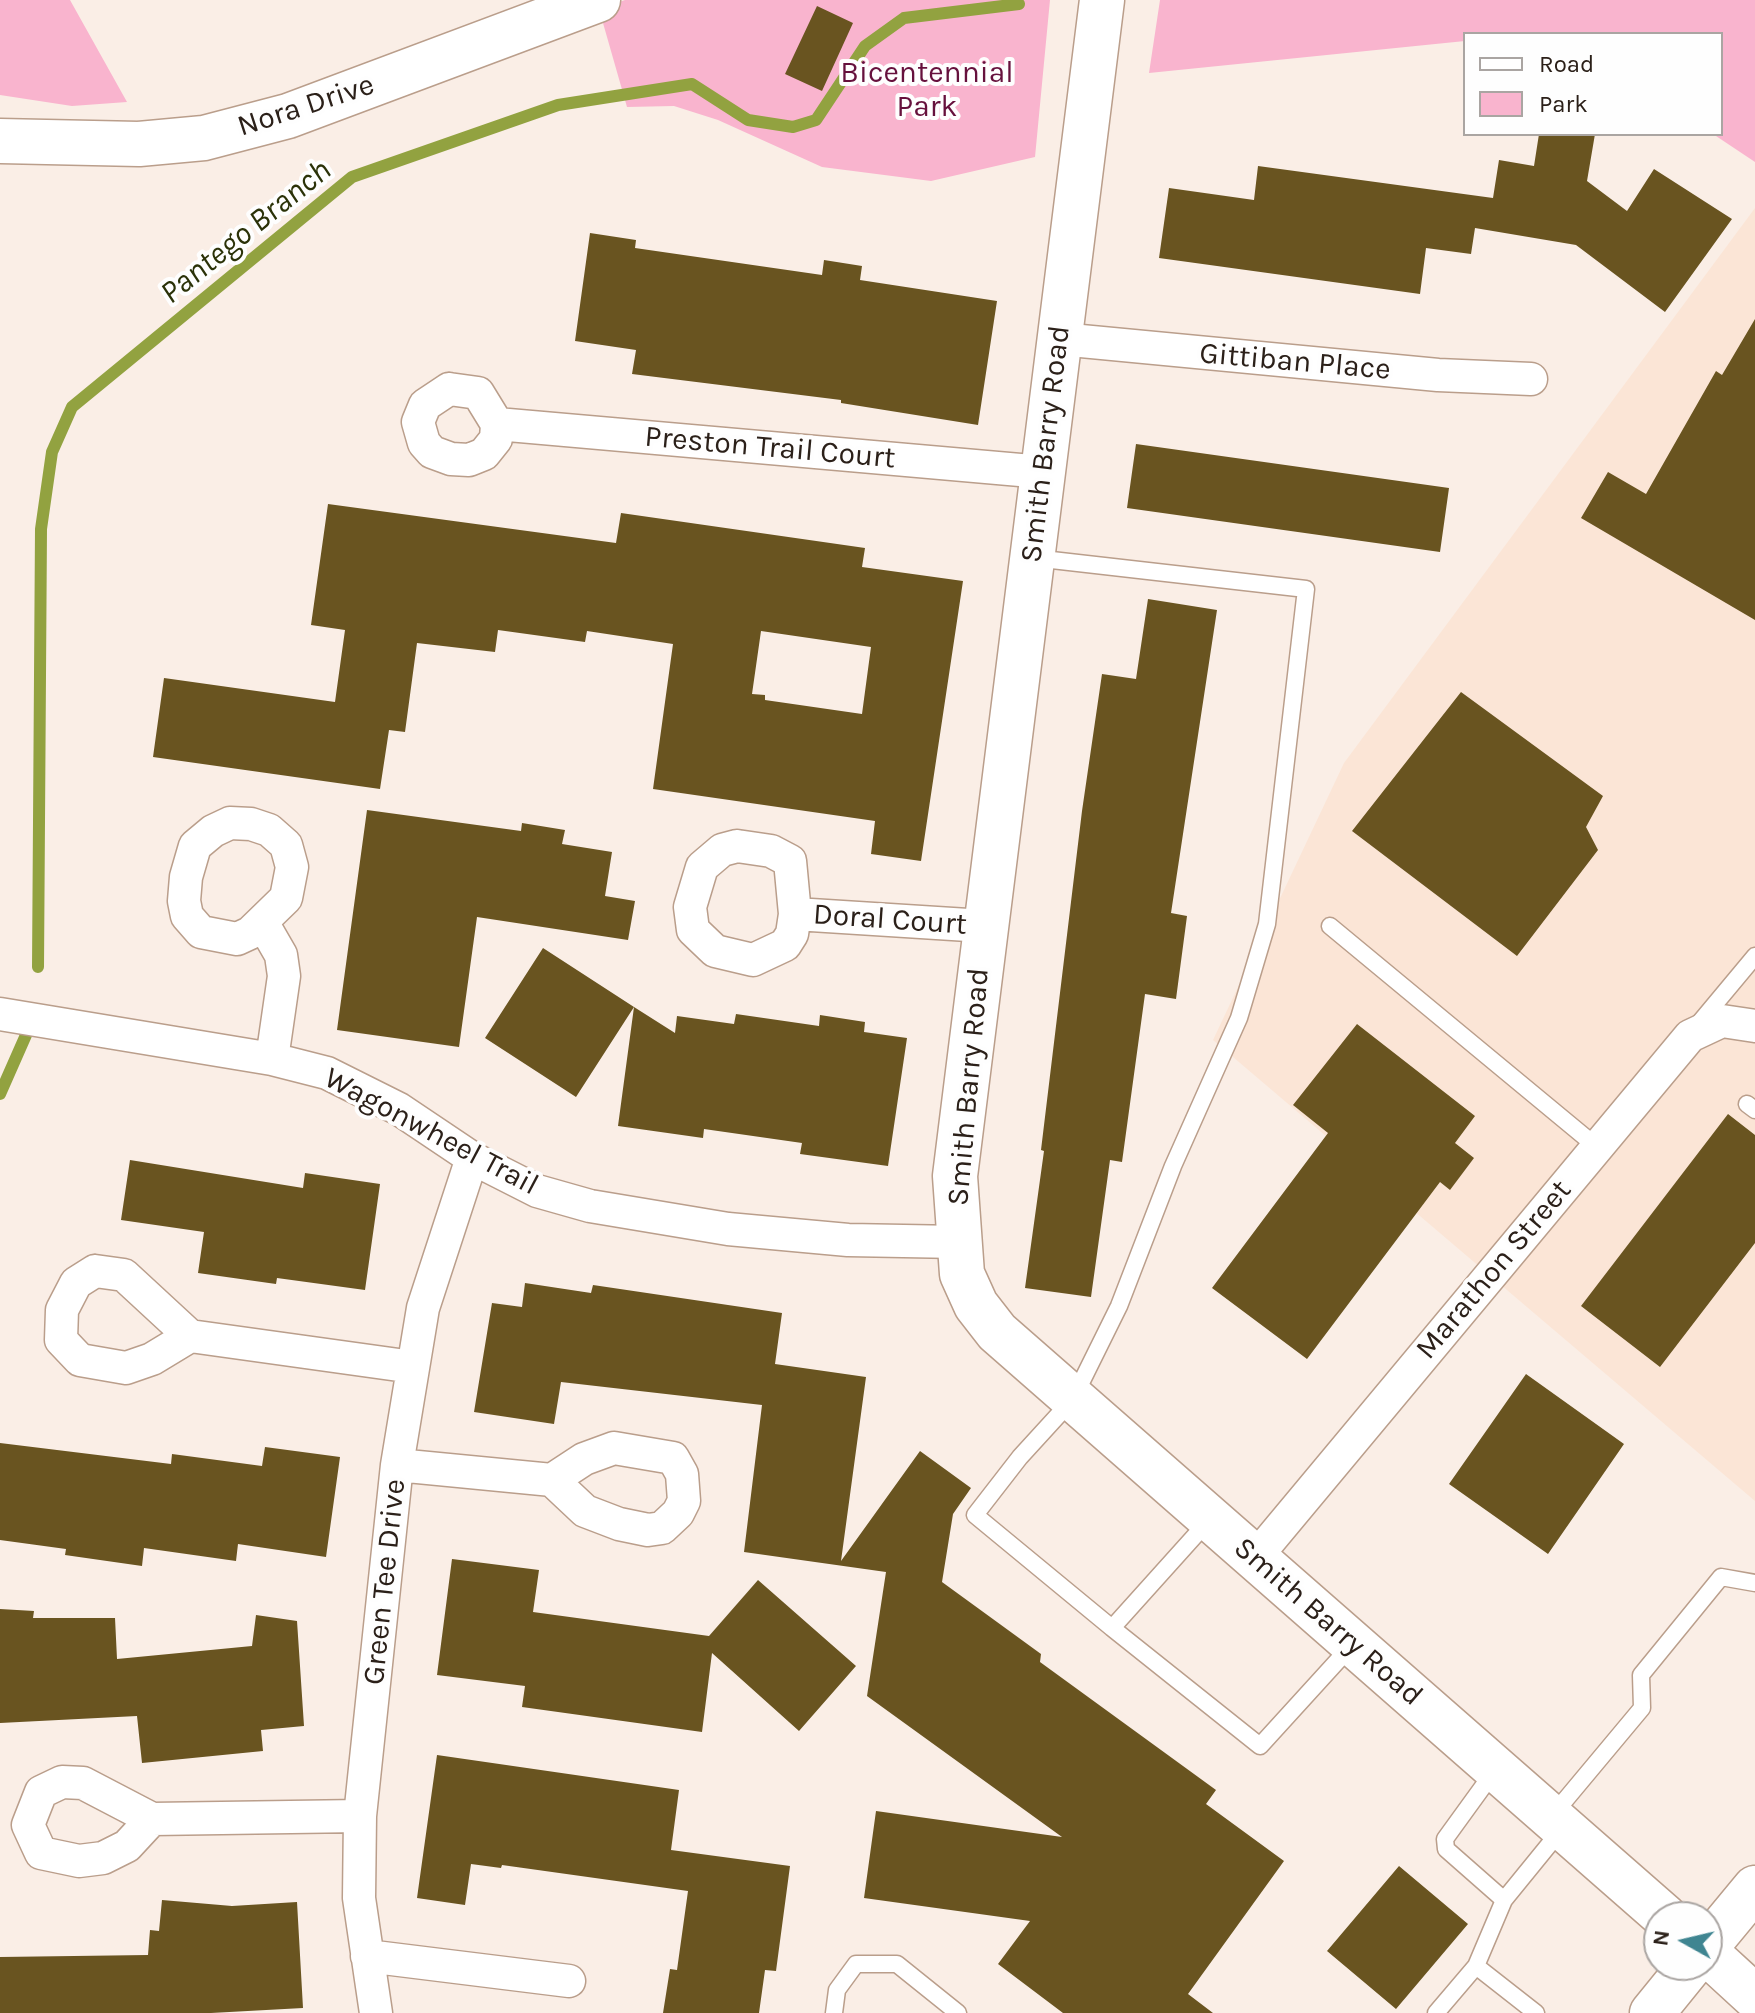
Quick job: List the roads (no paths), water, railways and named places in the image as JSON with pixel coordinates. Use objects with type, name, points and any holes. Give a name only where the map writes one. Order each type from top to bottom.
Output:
[{"type":"street","name":"Nora Drive","points":[[0,141],[139,144],[204,138],[288,116],[598,0]]},
{"type":"street","name":"Smith Barry Road","points":[[1102,0],[955,1176],[962,1274],[976,1305],[997,1332],[1646,1901]]},
{"type":"street","name":"Gittiban Place","points":[[1060,339],[1438,375],[1531,379]]},
{"type":"street","name":"Preston Trail Court","points":[[497,424],[1043,472]]},
{"type":"street","name":"Doral Court","points":[[795,914],[984,926]]},
{"type":"street","points":[[262,922],[281,955],[284,976],[272,1059]]},
{"type":"street","name":"Wagonwheel Trail","points":[[0,1014],[272,1059],[327,1073],[399,1109],[472,1158],[537,1191],[590,1206],[728,1229],[848,1240],[959,1242]]},
{"type":"street","name":"Marathon Street","points":[[1255,1558],[1690,1036],[1722,1021],[1755,1026]]},
{"type":"street","name":"Green Tee Drive","points":[[376,2013],[359,1898],[360,1816],[397,1465],[423,1308],[472,1158]]},
{"type":"street","points":[[190,1336],[413,1367]]},
{"type":"street","points":[[397,1465],[552,1480]]},
{"type":"street","points":[[152,1819],[360,1816]]},
{"type":"street","points":[[1723,1927],[1755,1888]]},
{"type":"street","points":[[367,1956],[569,1981]]},
{"type":"street","points":[[1723,1968],[1755,1997]]},
{"type":"street","points":[[1652,2013],[1678,1981]]},
{"type":"lane","points":[[1032,557],[1306,589],[1267,924],[1239,1018],[1173,1166],[1119,1306],[1073,1399],[1020,1457],[975,1515],[1260,1746],[1353,1644]]},
{"type":"lane","points":[[1330,926],[1597,1147]]},
{"type":"lane","points":[[1690,1036],[1722,992],[1755,956]]},
{"type":"lane","points":[[1112,1628],[1210,1518]]},
{"type":"lane","points":[[1436,2013],[1476,1966],[1504,1900],[1642,1708],[1641,1675],[1721,1577],[1755,1583]]},
{"type":"lane","points":[[1496,1768],[1445,1839],[1446,1849],[1504,1900]]},
{"type":"lane","points":[[834,2013],[837,1990],[856,1964],[897,1964],[958,2013]]},
{"type":"lane","points":[[1476,1966],[1536,2013]]},
{"type":"waterway","name":"Pantego Branch","points":[[38,967],[41,529],[52,452],[72,407],[352,177],[558,105],[692,84],[748,120],[793,127],[816,120],[865,46],[904,18],[1019,4]]},
{"type":"waterway","name":"Pantego Branch","points":[[0,1094],[26,1035]]},
{"type":"park label","name":"Bicentennial Park","points":[[927,90]]}]
